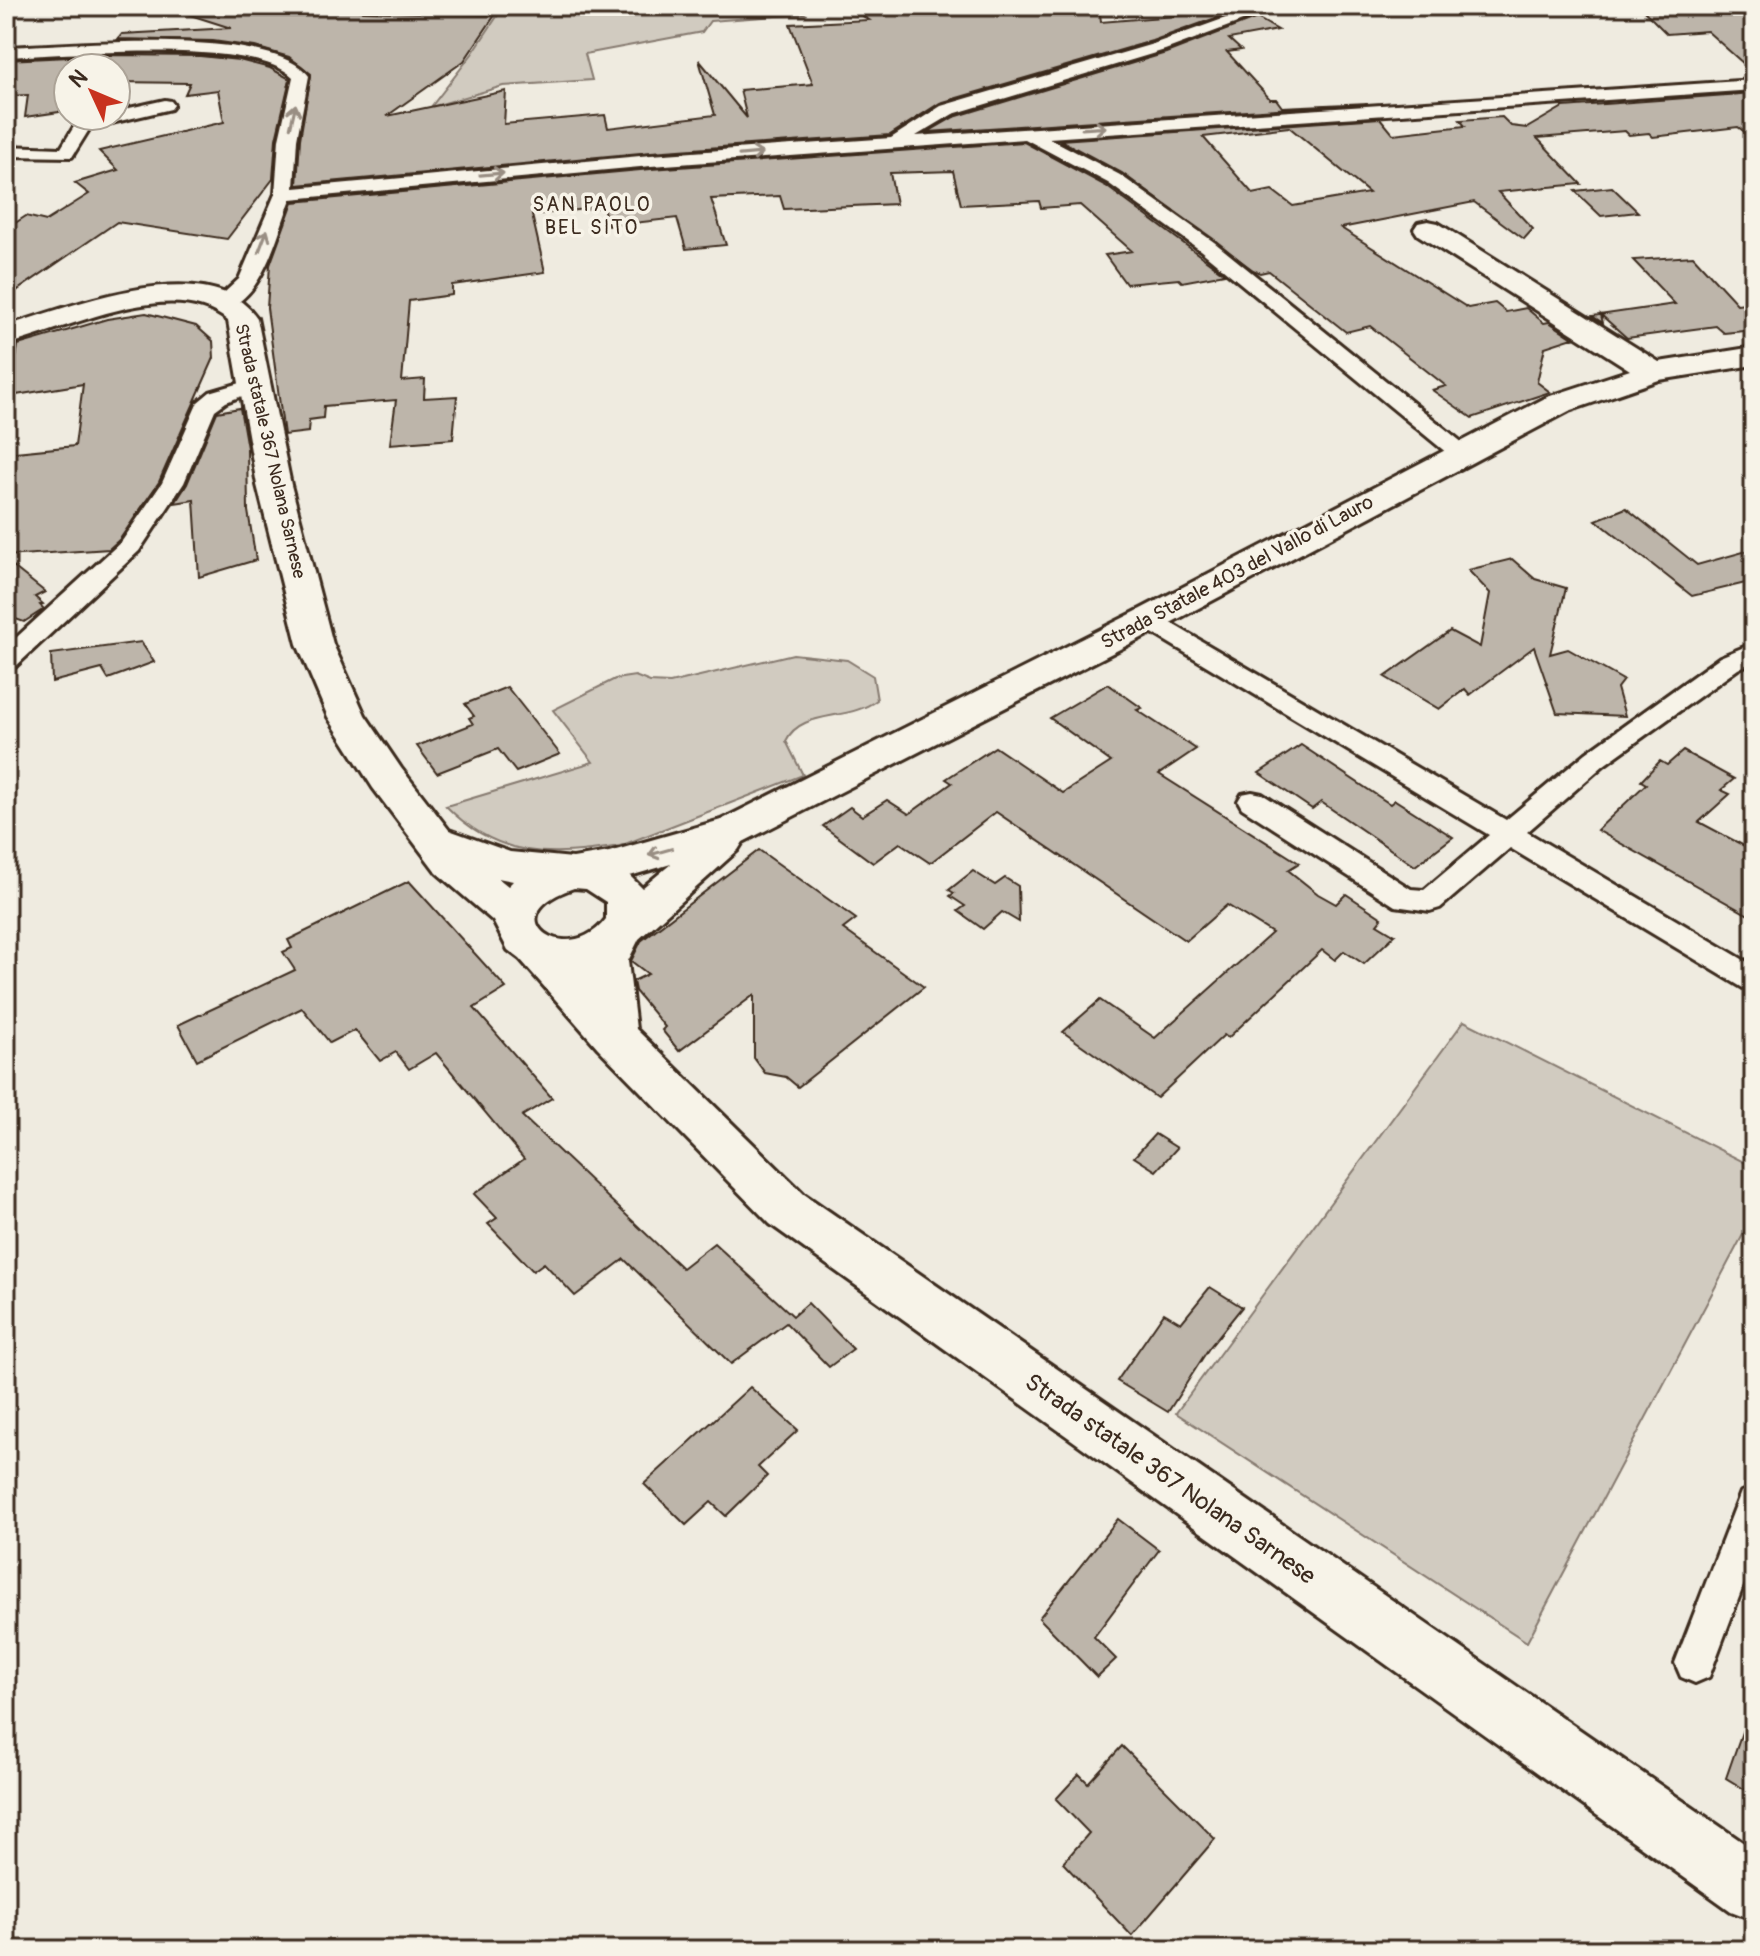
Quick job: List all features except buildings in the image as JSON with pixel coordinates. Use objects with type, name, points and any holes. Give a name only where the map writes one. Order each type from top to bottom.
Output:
[{"type":"main road","points":[[1428,229],[1654,372]]},
{"type":"main road","name":"Strada statale 367 Nolana Sarnese","points":[[6,336],[139,296],[182,293],[222,304],[242,318],[274,485],[315,644],[347,717],[387,778],[452,863],[514,915]]},
{"type":"main road","name":"Strada Statale 403 del Vallo di Lauro","points":[[437,841],[507,866],[573,873],[609,867],[735,830],[1148,620],[1558,404],[1654,372],[1754,356]]},
{"type":"main road","name":"Strada Statale 403 del Vallo di Lauro","points":[[614,1036],[606,961],[623,929],[735,830]]},
{"type":"main road","points":[[573,873],[604,878],[625,894],[629,905],[623,929],[601,948],[585,954],[560,956],[537,951],[518,936],[514,915],[528,891],[556,876],[573,873]]},
{"type":"main road","name":"Strada statale 367 Nolana Sarnese","points":[[537,951],[614,1036],[787,1209],[1754,1888]]},
{"type":"street","points":[[892,143],[947,110],[1159,47],[1274,6]]},
{"type":"street","points":[[6,52],[115,49],[227,51],[255,54],[288,64],[301,76],[288,139],[284,194],[249,279],[240,292],[222,304]]},
{"type":"street","points":[[284,194],[1025,133],[1459,107],[1754,85]]},
{"type":"street","points":[[6,151],[66,153],[84,124],[165,105]]},
{"type":"street","points":[[1025,133],[1114,179],[1207,246],[1461,453]]},
{"type":"street","points":[[6,661],[131,546],[173,483],[206,407],[218,397],[254,385]]},
{"type":"street","points":[[1148,620],[1754,980]]},
{"type":"street","points":[[1252,801],[1405,899],[1430,901],[1595,759],[1729,663],[1754,651]]},
{"type":"street","points":[[1695,1663],[1754,1505]]},
{"type":"shaded area","points":[[495,6],[794,6],[805,14],[710,21],[702,32],[585,54],[592,80],[503,86],[431,107],[502,9]]},
{"type":"shaded area","points":[[793,654],[847,660],[873,676],[877,700],[853,711],[802,724],[793,731],[786,741],[803,775],[620,846],[595,850],[548,852],[506,845],[485,836],[446,806],[593,762],[553,710],[615,679],[635,676],[650,682],[670,683]]},
{"type":"shaded area","points":[[1464,1021],[1754,1167],[1754,1214],[1527,1642],[1176,1413]]},
{"type":"district","name":"SAN PAOLO BEL SITO","points":[[592,216]]}]
